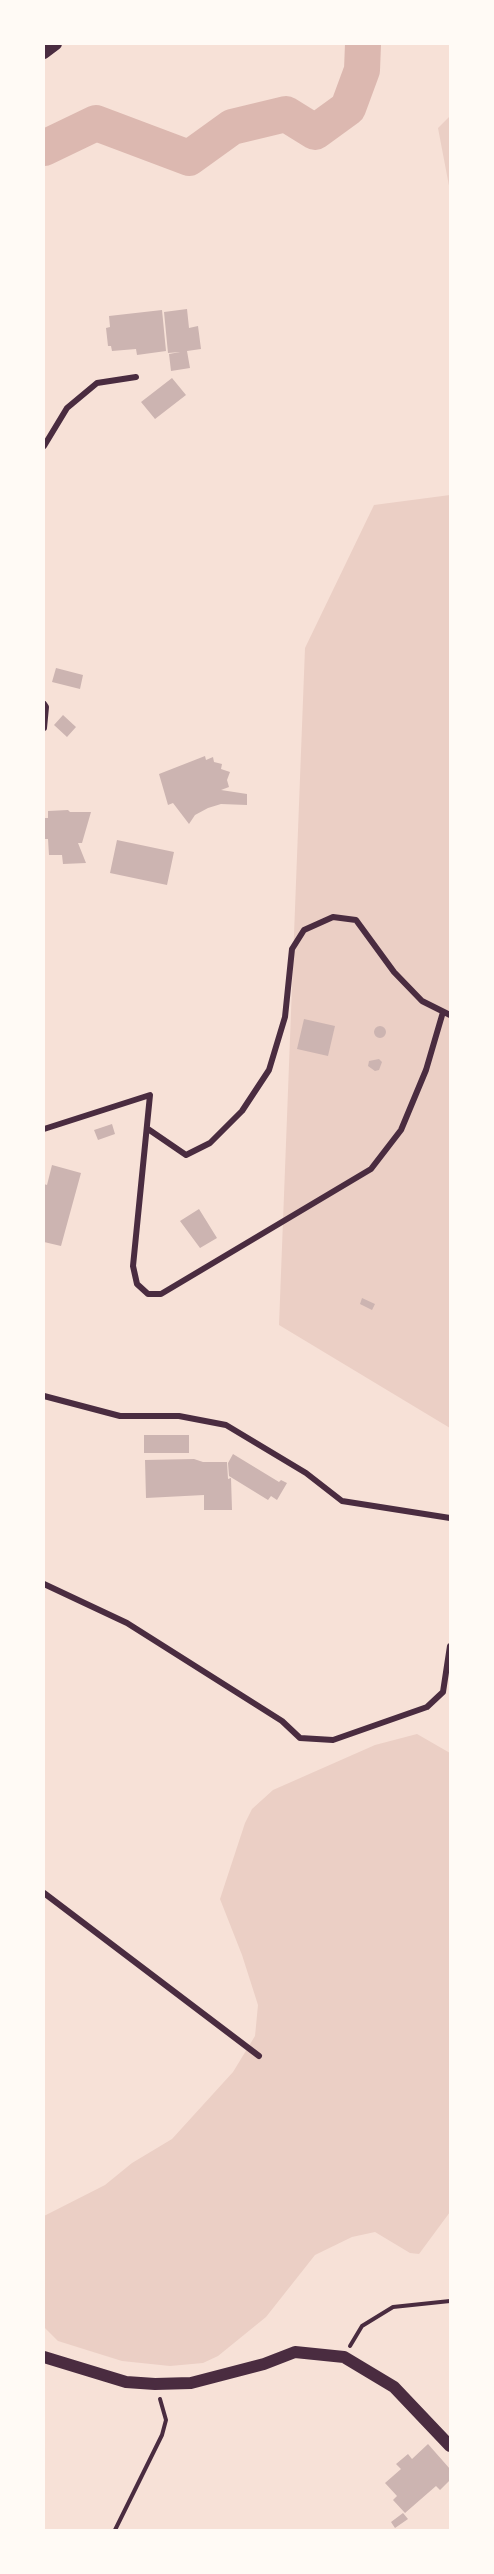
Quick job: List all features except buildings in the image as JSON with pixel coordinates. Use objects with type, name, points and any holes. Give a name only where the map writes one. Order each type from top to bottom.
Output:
[{"type":"main road","points":[[44,53],[56,44]]},
{"type":"main road","points":[[44,2357],[126,2382],[155,2384],[191,2383],[264,2364],[295,2352],[344,2356],[394,2387],[450,2446]]},
{"type":"street","points":[[44,446],[67,408],[97,383],[136,377]]},
{"type":"street","points":[[44,704],[46,707],[44,728]]},
{"type":"street","points":[[148,1129],[186,1155],[210,1143],[242,1111],[269,1070],[285,1017],[292,949],[304,930],[333,918],[356,920],[394,972],[423,1001],[450,1015]]},
{"type":"street","points":[[44,1129],[150,1095],[133,1266],[137,1284],[148,1294],[161,1294],[371,1169],[401,1130],[426,1070],[443,1012]]},
{"type":"street","points":[[44,1396],[120,1416],[179,1416],[226,1425],[306,1473],[342,1500],[450,1518]]},
{"type":"street","points":[[44,1584],[127,1623],[282,1721],[300,1738],[333,1740],[427,1707],[443,1692],[450,1646]]},
{"type":"street","points":[[44,1893],[259,2056]]},
{"type":"path","points":[[344,2356],[362,2326],[393,2307],[450,2301]]},
{"type":"path","points":[[116,2530],[162,2434],[166,2420],[155,2384]]},
{"type":"shaded area","points":[[450,116],[450,191],[438,128]]},
{"type":"shaded area","points":[[450,495],[450,1428],[279,1325],[305,648],[374,505]]},
{"type":"shaded area","points":[[417,1734],[450,1753],[450,2212],[419,2254],[410,2253],[375,2232],[352,2237],[315,2255],[266,2317],[218,2356],[203,2363],[170,2366],[122,2361],[58,2341],[44,2327],[44,2216],[105,2185],[132,2163],[172,2139],[233,2072],[255,2036],[258,2005],[242,1955],[220,1899],[245,1823],[252,1809],[273,1790],[375,1745]]},
{"type":"waterway","points":[[44,148],[96,123],[189,158],[232,127],[286,114],[315,132],[348,108],[362,70],[363,44]]}]
